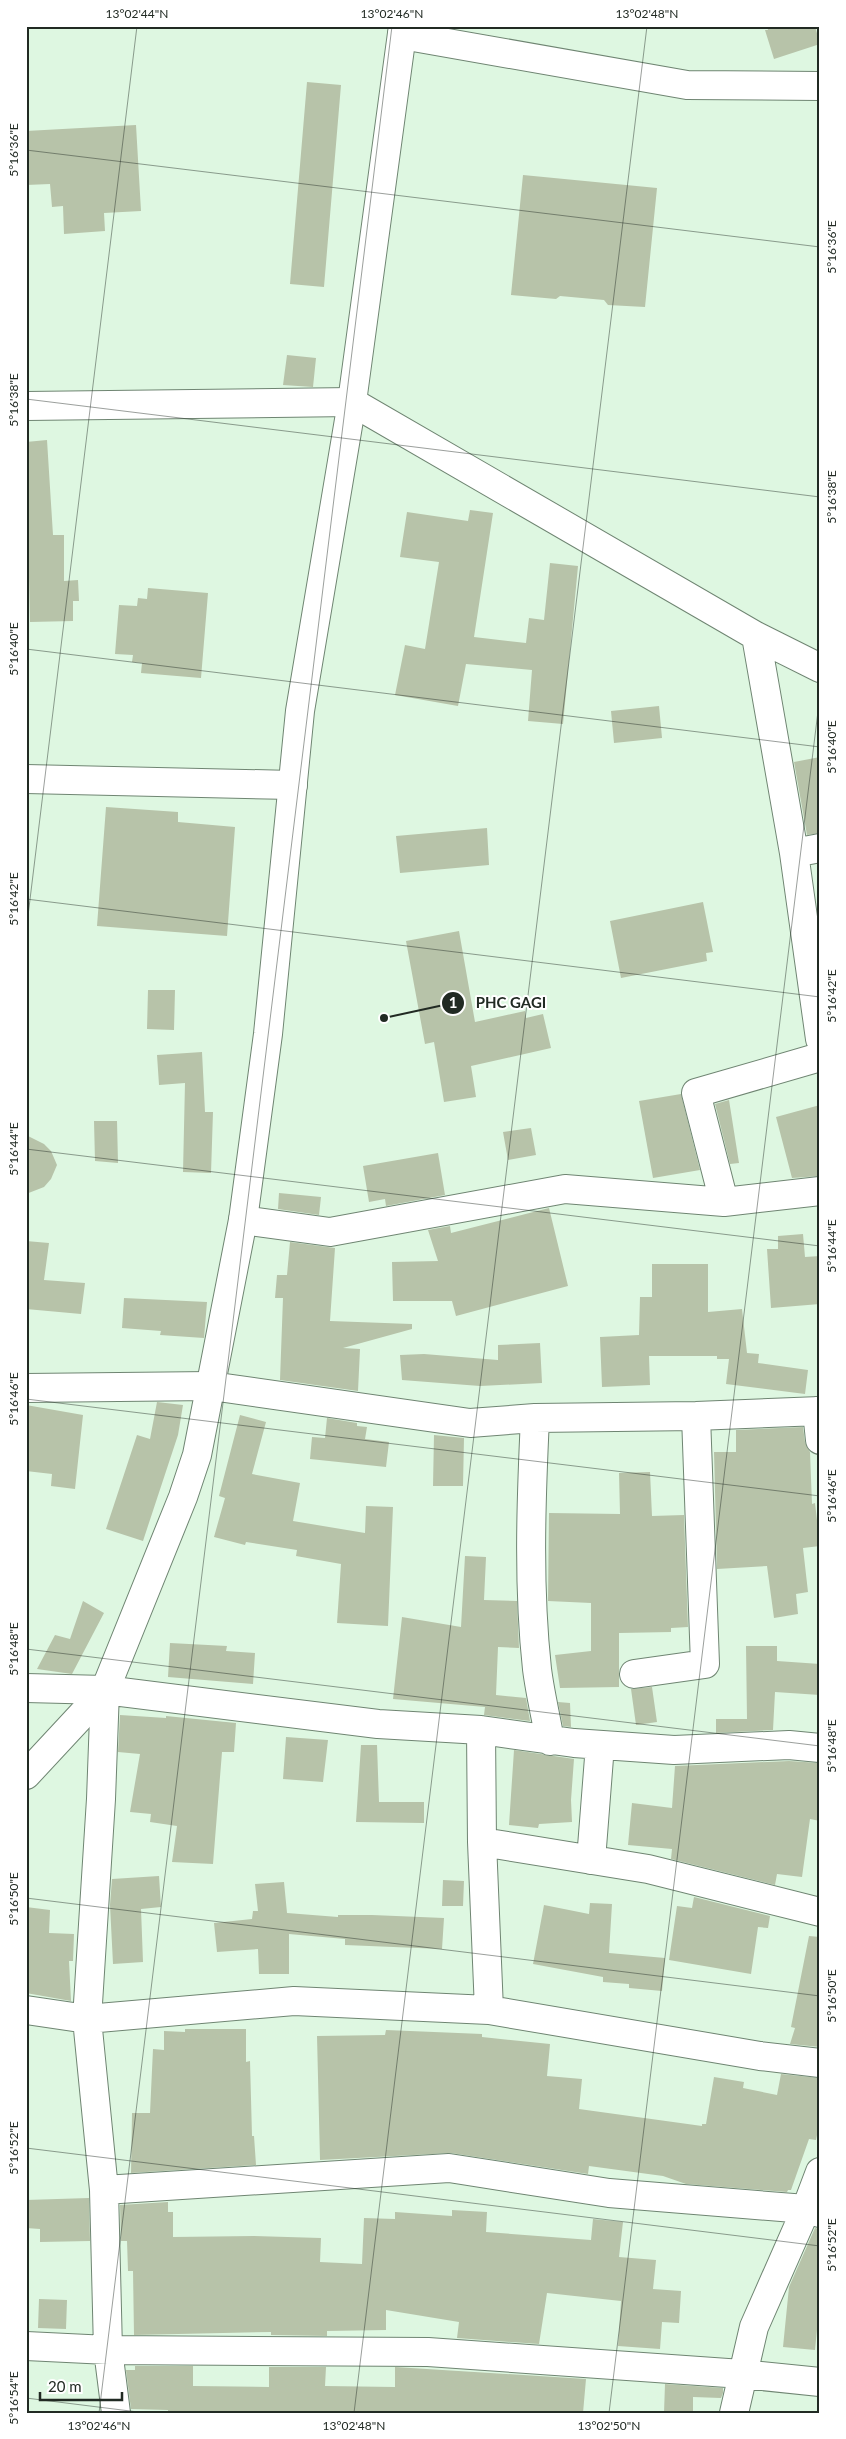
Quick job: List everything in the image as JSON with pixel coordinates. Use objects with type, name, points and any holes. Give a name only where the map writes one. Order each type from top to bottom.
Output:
[{"type":"street","points":[[116,2413],[108,2350],[104,2190],[88,2018],[101,1808],[105,1690],[183,1497],[197,1455],[243,1220],[268,1034],[300,711],[352,402],[403,30],[687,85],[820,86]]},
{"type":"street","points":[[26,406],[352,402],[756,636],[820,668]]},
{"type":"street","points":[[756,636],[807,851],[820,1039]]},
{"type":"street","points":[[26,779],[293,785]]},
{"type":"street","points":[[724,1202],[696,1093],[820,1057]]},
{"type":"street","points":[[243,1220],[330,1232],[565,1189],[724,1202],[820,1191]]},
{"type":"street","points":[[26,1388],[210,1386],[470,1423],[535,1418],[696,1416],[818,1411],[820,1440]]},
{"type":"street","points":[[634,1674],[705,1664],[696,1416]]},
{"type":"street","points":[[535,1418],[530,1504],[534,1621],[538,1671],[550,1741]]},
{"type":"street","points":[[26,1688],[105,1690],[378,1724],[481,1730],[550,1741],[600,1745],[674,1750],[789,1745],[820,1748]]},
{"type":"street","points":[[26,1775],[105,1690]]},
{"type":"street","points":[[481,1730],[482,1842],[489,2010]]},
{"type":"street","points":[[591,1860],[600,1745]]},
{"type":"street","points":[[482,1842],[648,1869],[820,1912]]},
{"type":"street","points":[[26,2010],[88,2018],[294,2001],[489,2010],[741,2053],[820,2063]]},
{"type":"street","points":[[104,2190],[449,2168],[609,2193],[813,2211]]},
{"type":"street","points":[[734,2413],[754,2328],[813,2211],[820,2172]]},
{"type":"street","points":[[26,2346],[108,2350],[428,2352],[742,2374],[820,2382]]},
{"type":"building","points":[[767,26],[815,26],[820,44],[774,59],[765,30],[768,30]]},
{"type":"building","points":[[307,82],[341,85],[324,287],[290,284]]},
{"type":"building","points":[[136,125],[141,211],[104,213],[105,231],[64,234],[63,206],[52,207],[50,184],[26,185],[26,131]]},
{"type":"building","points":[[523,175],[657,188],[645,307],[608,305],[604,300],[560,296],[556,299],[511,295]]},
{"type":"building","points":[[287,355],[316,358],[313,387],[283,385]]},
{"type":"building","points":[[47,440],[53,535],[64,535],[64,581],[78,580],[79,601],[73,601],[73,621],[30,622],[26,442]]},
{"type":"building","points":[[470,510],[493,513],[474,637],[526,643],[529,618],[544,620],[550,563],[578,566],[563,724],[528,721],[532,670],[466,664],[458,706],[395,695],[405,645],[425,649],[439,562],[400,557],[407,512],[468,521]]},
{"type":"building","points":[[148,588],[208,593],[201,678],[141,673],[142,663],[132,662],[133,655],[115,654],[119,605],[137,606],[138,598],[147,599]]},
{"type":"building","points":[[659,706],[662,738],[614,743],[611,711]]},
{"type":"building","points":[[820,757],[820,833],[807,835],[794,762]]},
{"type":"building","points":[[106,807],[178,812],[178,822],[235,827],[227,936],[97,926]]},
{"type":"building","points":[[487,828],[489,865],[400,873],[396,836]]},
{"type":"building","points":[[703,902],[713,952],[706,953],[707,961],[621,978],[610,921]]},
{"type":"building","points":[[459,931],[475,1022],[525,1011],[526,1018],[543,1014],[551,1048],[471,1066],[476,1097],[444,1102],[434,1042],[425,1044],[406,941]]},
{"type":"building","points":[[148,990],[175,990],[174,1030],[147,1029]]},
{"type":"building","points":[[202,1052],[205,1112],[213,1112],[211,1173],[183,1172],[185,1083],[159,1085],[157,1055]]},
{"type":"building","points":[[681,1094],[700,1170],[653,1178],[639,1101]]},
{"type":"building","points":[[729,1100],[739,1163],[730,1164],[715,1104]]},
{"type":"building","points":[[820,1105],[820,1176],[792,1178],[776,1117]]},
{"type":"building","points":[[94,1121],[117,1121],[118,1163],[95,1161]]},
{"type":"building","points":[[531,1128],[536,1155],[508,1160],[503,1132]]},
{"type":"building","points":[[26,1135],[44,1144],[51,1151],[57,1165],[51,1179],[44,1187],[26,1194]]},
{"type":"building","points":[[438,1153],[445,1195],[386,1206],[385,1199],[369,1202],[363,1166]]},
{"type":"building","points":[[279,1193],[321,1197],[319,1215],[278,1209]]},
{"type":"building","points":[[549,1208],[568,1286],[456,1316],[452,1301],[393,1301],[392,1262],[438,1261],[428,1230],[450,1226],[451,1233]]},
{"type":"building","points":[[803,1234],[805,1257],[820,1256],[820,1304],[771,1308],[767,1249],[778,1249],[778,1236]]},
{"type":"building","points":[[26,1241],[49,1243],[44,1280],[85,1283],[81,1314],[26,1309]]},
{"type":"building","points":[[290,1242],[335,1248],[330,1321],[412,1324],[412,1329],[343,1348],[360,1349],[358,1391],[280,1380],[283,1298],[275,1298],[277,1275],[287,1275]]},
{"type":"building","points":[[652,1264],[708,1264],[708,1312],[742,1309],[747,1353],[759,1354],[758,1363],[808,1370],[805,1394],[726,1384],[729,1359],[717,1359],[717,1356],[649,1356],[650,1385],[602,1387],[600,1337],[639,1335],[640,1297],[652,1297]]},
{"type":"building","points":[[124,1298],[207,1302],[204,1338],[160,1335],[161,1331],[122,1328]]},
{"type":"building","points":[[540,1343],[542,1383],[480,1386],[402,1380],[400,1355],[424,1354],[498,1360],[498,1345]]},
{"type":"building","points":[[157,1402],[183,1405],[178,1435],[143,1541],[106,1529],[137,1435],[150,1439]]},
{"type":"building","points":[[26,1405],[83,1415],[75,1489],[51,1486],[52,1474],[26,1471]]},
{"type":"building","points":[[240,1415],[266,1422],[252,1474],[300,1483],[293,1521],[365,1533],[366,1506],[393,1507],[388,1626],[337,1623],[341,1564],[296,1556],[297,1550],[246,1542],[245,1545],[214,1537],[225,1498],[219,1496]]},
{"type":"building","points":[[327,1418],[357,1423],[357,1426],[367,1427],[365,1439],[389,1442],[386,1467],[310,1459],[312,1437],[325,1438]]},
{"type":"building","points":[[803,1427],[805,1442],[810,1452],[812,1504],[815,1503],[820,1546],[803,1548],[808,1592],[796,1594],[798,1614],[774,1618],[767,1566],[717,1569],[714,1452],[736,1452],[736,1430]]},
{"type":"building","points":[[434,1435],[464,1438],[463,1486],[433,1486]]},
{"type":"building","points":[[650,1472],[652,1516],[684,1515],[688,1627],[671,1628],[671,1632],[619,1633],[619,1687],[560,1688],[555,1655],[591,1651],[591,1603],[548,1601],[549,1513],[620,1514],[619,1473]]},
{"type":"building","points":[[465,1556],[486,1557],[484,1600],[517,1601],[519,1648],[498,1647],[496,1695],[526,1698],[530,1721],[484,1715],[485,1707],[393,1699],[402,1617],[461,1627]]},
{"type":"building","points":[[83,1601],[104,1613],[72,1674],[37,1669],[55,1635],[70,1639]]},
{"type":"building","points":[[170,1643],[227,1646],[226,1651],[255,1653],[253,1684],[168,1677]]},
{"type":"building","points":[[746,1646],[777,1646],[777,1661],[820,1664],[820,1695],[775,1692],[773,1730],[716,1733],[716,1719],[747,1719]]},
{"type":"building","points":[[652,1687],[657,1722],[636,1725],[631,1689]]},
{"type":"building","points":[[558,1702],[570,1703],[571,1727],[563,1726]]},
{"type":"building","points":[[120,1715],[166,1718],[166,1716],[236,1723],[234,1752],[222,1752],[213,1864],[172,1862],[177,1826],[150,1822],[151,1814],[130,1812],[140,1754],[118,1752]]},
{"type":"building","points":[[286,1737],[328,1740],[323,1782],[283,1779]]},
{"type":"building","points":[[361,1745],[377,1745],[379,1802],[424,1802],[424,1823],[356,1822]]},
{"type":"building","points":[[514,1750],[574,1759],[571,1800],[572,1822],[539,1824],[538,1828],[509,1825]]},
{"type":"building","points":[[789,1761],[820,1763],[820,1821],[810,1819],[802,1877],[777,1874],[775,1885],[671,1859],[672,1849],[628,1845],[632,1803],[672,1808],[675,1766]]},
{"type":"building","points":[[159,1876],[161,1907],[141,1909],[143,1962],[113,1964],[110,1905],[112,1879]]},
{"type":"building","points":[[443,1880],[464,1881],[463,1906],[442,1906]]},
{"type":"building","points":[[284,1882],[287,1913],[338,1917],[338,1915],[372,1915],[444,1918],[442,1949],[345,1945],[345,1939],[289,1934],[289,1974],[259,1974],[258,1949],[217,1952],[214,1923],[252,1919],[253,1911],[258,1911],[255,1884]]},
{"type":"building","points":[[694,1897],[770,1916],[768,1928],[758,1927],[751,1974],[669,1960],[677,1906],[692,1908]]},
{"type":"building","points":[[590,1903],[612,1904],[609,1953],[665,1958],[662,1991],[629,1988],[629,1984],[603,1982],[603,1977],[533,1964],[544,1905],[589,1914]]},
{"type":"building","points":[[26,1907],[50,1910],[49,1933],[74,1934],[73,1961],[69,1961],[71,2001],[26,1993]]},
{"type":"building","points":[[809,1936],[820,1937],[820,2047],[790,2044],[795,2028],[791,2027]]},
{"type":"building","points":[[185,2029],[246,2029],[246,2062],[250,2061],[252,2136],[254,2136],[256,2165],[131,2173],[132,2113],[150,2113],[153,2049],[164,2050],[164,2031],[185,2032]]},
{"type":"building","points":[[386,2030],[482,2034],[482,2037],[550,2044],[547,2076],[582,2079],[579,2109],[702,2126],[702,2124],[706,2124],[714,2077],[744,2082],[743,2088],[777,2095],[781,2074],[820,2078],[820,2120],[816,2140],[809,2139],[791,2190],[787,2192],[686,2184],[663,2176],[589,2166],[588,2174],[451,2153],[320,2160],[317,2036],[385,2035]]},
{"type":"building","points":[[89,2198],[90,2241],[40,2242],[40,2229],[26,2228],[26,2200]]},
{"type":"building","points":[[168,2202],[168,2212],[173,2212],[173,2237],[254,2236],[321,2238],[320,2262],[362,2264],[364,2218],[395,2219],[395,2212],[452,2216],[452,2210],[487,2212],[486,2232],[591,2240],[593,2219],[623,2222],[619,2257],[656,2260],[653,2289],[681,2291],[679,2323],[662,2322],[660,2349],[618,2346],[621,2301],[547,2293],[539,2344],[457,2338],[459,2322],[386,2310],[386,2330],[327,2331],[327,2336],[271,2335],[271,2332],[134,2335],[133,2271],[128,2271],[127,2241],[121,2241],[120,2205]]},
{"type":"building","points":[[815,2228],[820,2229],[820,2299],[815,2350],[783,2347],[789,2287]]},
{"type":"building","points":[[39,2299],[67,2300],[66,2329],[38,2328]]},
{"type":"building","points":[[135,2366],[193,2366],[193,2386],[269,2387],[269,2367],[326,2367],[325,2386],[395,2387],[395,2367],[586,2379],[583,2413],[168,2413],[168,2410],[131,2409],[126,2370],[135,2370]]},
{"type":"building","points":[[665,2384],[723,2388],[723,2393],[721,2398],[693,2397],[693,2413],[664,2413]]},
{"type":"place","name":"PHC GAGI","points":[[384,1018]]}]
